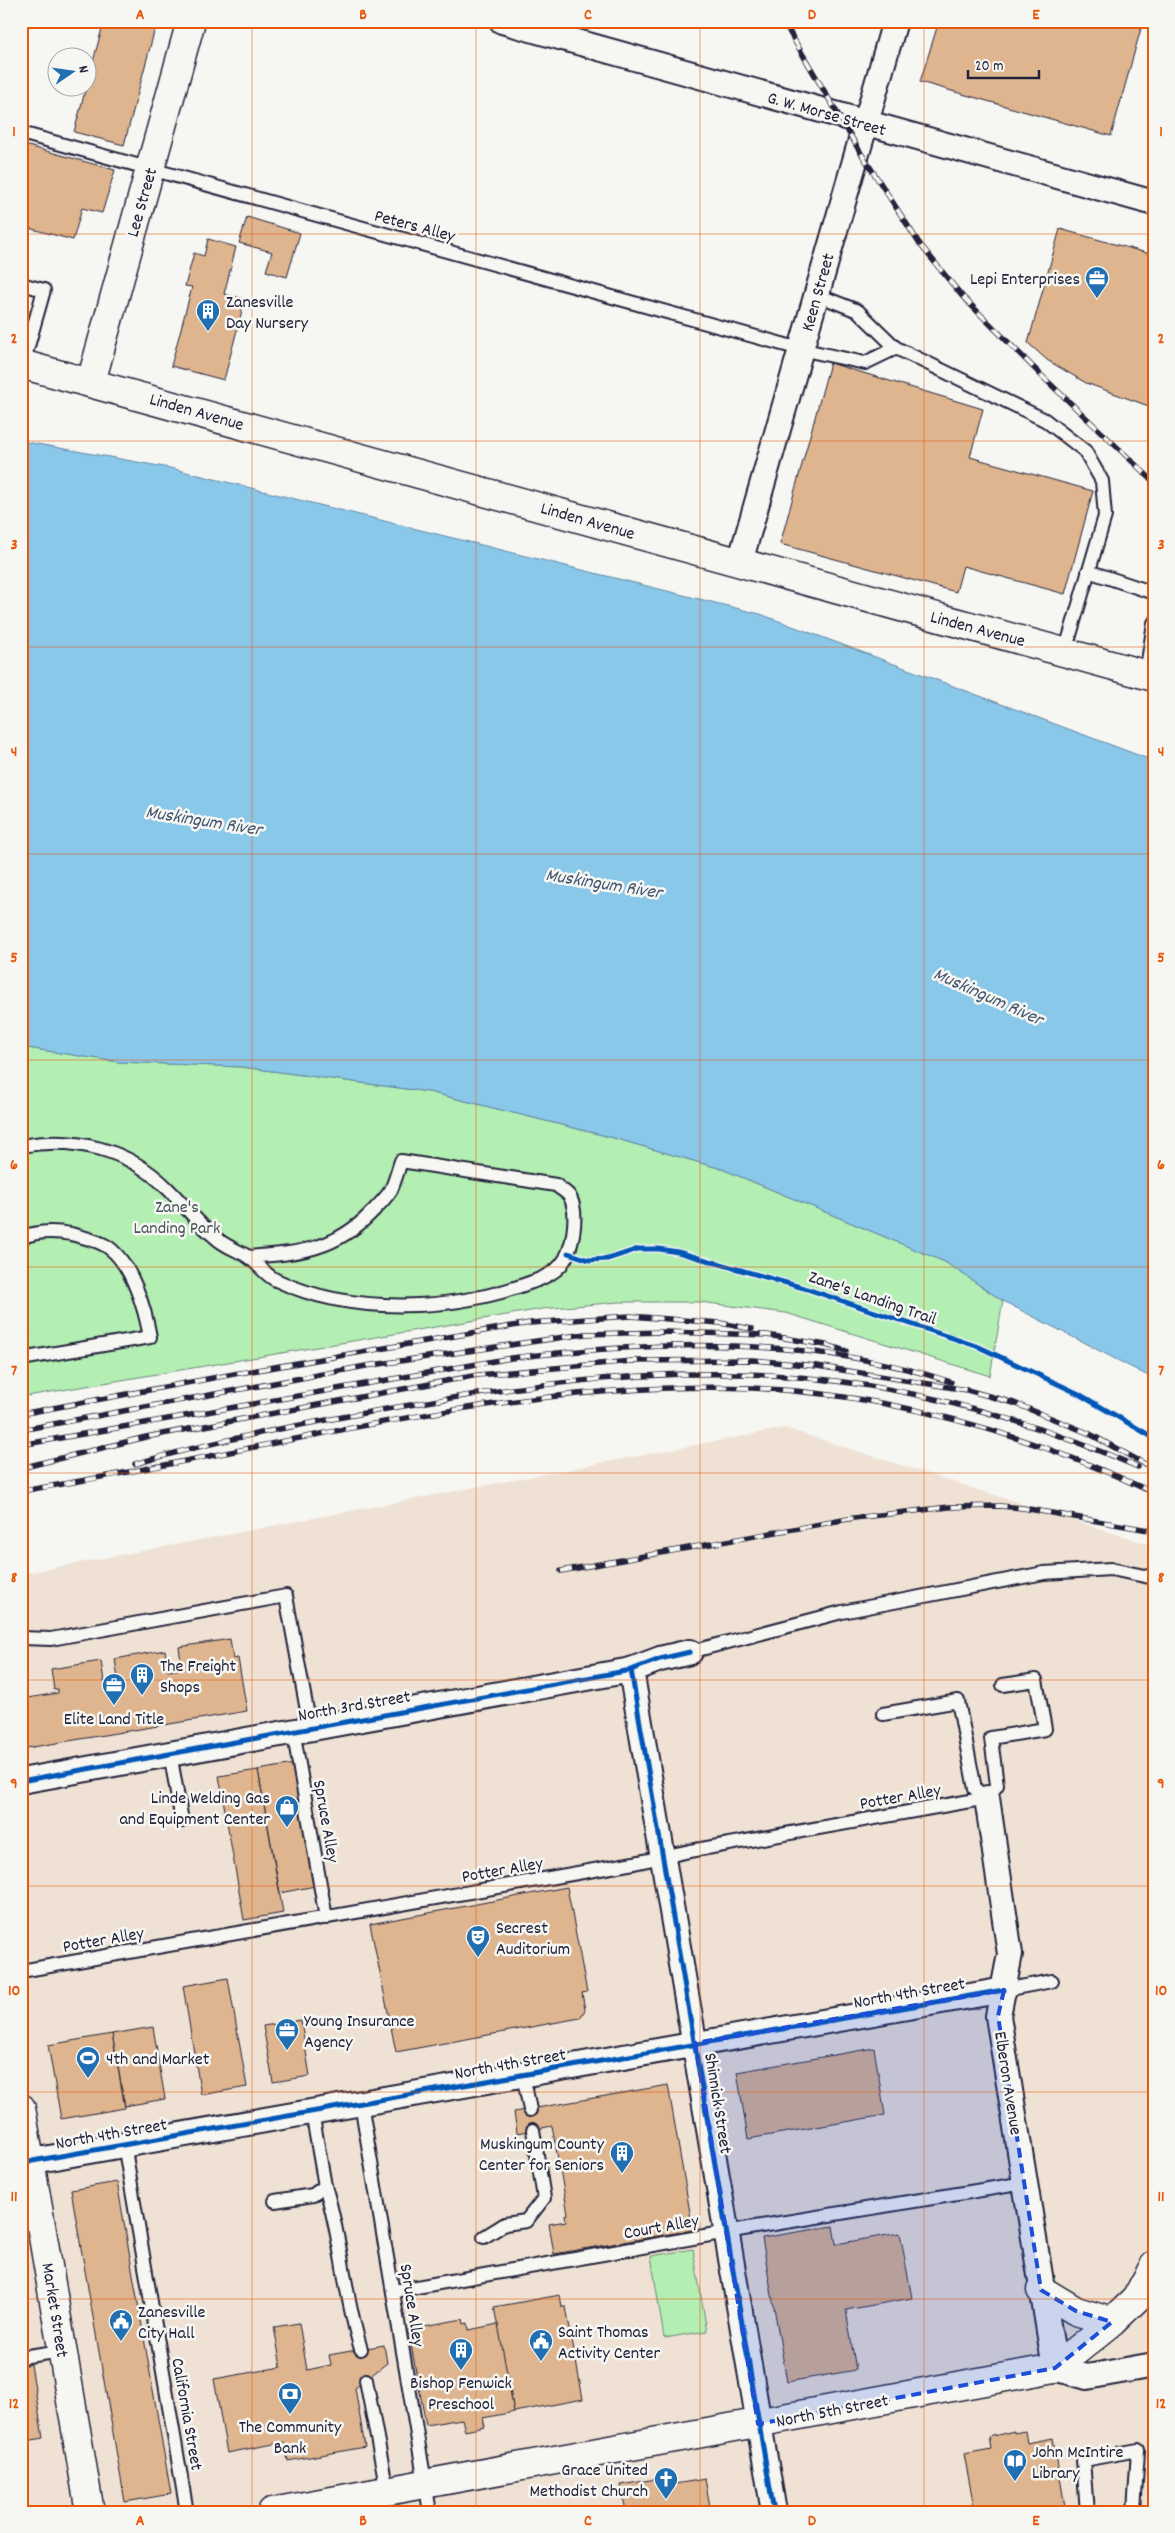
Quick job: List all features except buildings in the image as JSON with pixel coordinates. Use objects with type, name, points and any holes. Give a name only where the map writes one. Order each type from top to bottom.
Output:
[{"type":"main road","name":"Lee Street","points":[[91,382],[191,21]]},
{"type":"main road","name":"Linden Avenue","points":[[22,364],[1150,676]]},
{"type":"main road","name":"Market Street","points":[[21,2108],[26,2162],[62,2350],[90,2512]]},
{"type":"main road","points":[[1055,2368],[1112,2322],[1136,2299],[1154,2266]]},
{"type":"main road","points":[[1041,2290],[1076,2311],[1112,2322]]},
{"type":"main road","name":"North 5th Street","points":[[272,2512],[1055,2368]]},
{"type":"street","name":"G. W. Morse Street","points":[[502,21],[1154,203]]},
{"type":"street","name":"Keen Street","points":[[740,562],[815,294],[867,124],[895,21]]},
{"type":"street","name":"North 3rd Street","points":[[21,1781],[302,1728],[631,1670],[660,1659],[690,1652]]},
{"type":"street","name":"Shinnick Street","points":[[631,1670],[774,2512]]},
{"type":"street","name":"Elberon Avenue","points":[[987,1798],[1010,1954],[998,2016],[1055,2368]]},
{"type":"street","name":"North 4th Street","points":[[26,2162],[1004,1990]]},
{"type":"street","name":"North 5th Street","points":[[1055,2368],[1087,2378],[1154,2365]]},
{"type":"lane","name":"Peters Alley","points":[[21,133],[800,349],[865,363],[896,348]]},
{"type":"lane","points":[[21,284],[44,290],[22,364]]},
{"type":"lane","points":[[815,294],[858,311],[896,348],[1044,420],[1085,451],[1102,481],[1105,516],[1065,652]]},
{"type":"lane","points":[[1088,571],[1154,593]]},
{"type":"lane","points":[[1150,676],[1154,623]]},
{"type":"lane","points":[[21,1146],[47,1142],[79,1144],[120,1154],[146,1170],[167,1187],[216,1239],[248,1257],[274,1280],[327,1297],[358,1302],[439,1304],[492,1296],[537,1280],[553,1272],[561,1265],[568,1253],[575,1221],[575,1212],[569,1195],[556,1185],[401,1161],[391,1190],[378,1206],[349,1233],[321,1247],[303,1252],[248,1257]]},
{"type":"lane","points":[[21,1238],[30,1234],[61,1232],[84,1237],[108,1247],[125,1267],[136,1290],[145,1312],[150,1337],[21,1359]]},
{"type":"lane","points":[[690,1652],[842,1612],[1044,1573],[1111,1569],[1154,1578]]},
{"type":"lane","name":"Spruce Alley","points":[[21,1638],[52,1639],[286,1596],[326,1918]]},
{"type":"lane","points":[[883,1714],[958,1701],[975,1789],[987,1798],[997,1785],[991,1738],[1045,1729],[1036,1680],[1003,1685]]},
{"type":"lane","points":[[170,1753],[182,1821]]},
{"type":"lane","name":"Potter Alley","points":[[21,1971],[326,1918],[987,1798]]},
{"type":"lane","points":[[1004,1990],[1052,1982]]},
{"type":"lane","points":[[523,2074],[530,2110]]},
{"type":"lane","name":"Spruce Alley","points":[[361,2103],[430,2512]]},
{"type":"lane","points":[[312,2112],[351,2318],[361,2349]]},
{"type":"lane","points":[[484,2237],[505,2224],[526,2221],[544,2198],[533,2130]]},
{"type":"lane","name":"California Street","points":[[124,2144],[187,2512]]},
{"type":"lane","name":"Court Alley","points":[[394,2292],[727,2232],[1025,2183]]},
{"type":"lane","points":[[275,2201],[313,2195],[325,2186]]},
{"type":"lane","points":[[21,2357],[62,2350]]},
{"type":"lane","points":[[366,2380],[387,2490]]},
{"type":"lane","points":[[1086,2512],[1083,2460],[1138,2450],[1134,2512]]},
{"type":"highlighted area","points":[[1004,1990],[998,2016],[1041,2290],[1076,2311],[1112,2322],[1055,2368],[758,2424],[695,2043]]},
{"type":"shaded area","points":[[785,1428],[1154,1546],[1154,2512],[21,2512],[21,1574]]},
{"type":"green space","name":"Zane's Landing Park","points":[[21,1047],[119,1062],[242,1067],[429,1092],[610,1137],[722,1169],[945,1262],[1003,1301],[990,1376],[786,1313],[700,1302],[619,1302],[542,1309],[21,1397]]},
{"type":"green space","points":[[693,2249],[707,2331],[664,2338],[651,2256]]},
{"type":"water","name":"Muskingum River","points":[[21,441],[170,468],[760,614],[1154,761],[1154,1379],[1003,1301],[945,1262],[722,1169],[610,1137],[429,1092],[242,1067],[119,1062],[21,1047]]},
{"type":"railway","points":[[783,21],[859,150],[919,243],[962,296],[1044,378],[1154,482]]},
{"type":"railway","points":[[21,1414],[234,1374],[530,1323],[630,1316],[720,1323],[752,1329]]},
{"type":"railway","points":[[21,1430],[366,1366],[585,1334],[665,1332],[767,1335],[826,1345],[846,1351]]},
{"type":"railway","points":[[21,1445],[511,1358],[622,1348],[733,1346],[789,1349],[843,1356],[898,1367],[951,1382]]},
{"type":"railway","points":[[21,1468],[146,1437],[478,1375],[632,1361],[753,1360],[817,1366],[967,1390],[1014,1403],[1088,1433],[1154,1469]]},
{"type":"railway","points":[[135,1464],[196,1448],[319,1421],[469,1395],[601,1379],[689,1374],[734,1374],[838,1381],[940,1400],[1041,1429],[1138,1467]]},
{"type":"railway","points":[[21,1491],[384,1422],[476,1407],[568,1395],[659,1388],[751,1388],[855,1399],[907,1408],[958,1421],[1008,1435],[1058,1453],[1154,1493]]},
{"type":"railway","points":[[561,1571],[854,1518],[949,1507],[1000,1506],[1023,1508],[1154,1531]]},
{"type":"cycle path","name":"Zane's Landing Trail","points":[[568,1253],[589,1260],[608,1259],[638,1249],[659,1249],[678,1252],[804,1288],[979,1347],[1077,1393],[1154,1438]]},
{"type":"cycle path","points":[[21,1781],[631,1670],[660,1659],[690,1652]]},
{"type":"cycle path","points":[[631,1670],[774,2512]]},
{"type":"cycle path","points":[[21,2163],[1004,1990]]},
{"type":"place","name":"Lepi Enterprises","points":[[1097,299]]},
{"type":"place","name":"Zanesville Day Nursery","points":[[208,332]]},
{"type":"place","name":"The Freight Shops","points":[[142,1696]]},
{"type":"place","name":"Elite Land Title","points":[[114,1706]]},
{"type":"place","name":"Linde Welding Gas and Equipment Center","points":[[287,1828]]},
{"type":"place","name":"Secrest Auditorium","points":[[478,1958]]},
{"type":"place","name":"Young Insurance Agency","points":[[287,2051]]},
{"type":"place","name":"4th and Market","points":[[88,2079]]},
{"type":"place","name":"Muskingum County Center for Seniors","points":[[622,2174]]},
{"type":"place","name":"Zanesville City Hall","points":[[121,2342]]},
{"type":"place","name":"Saint Thomas Activity Center","points":[[541,2362]]},
{"type":"place","name":"Bishop Fenwick Preschool","points":[[461,2371]]},
{"type":"place","name":"The Community Bank","points":[[290,2415]]},
{"type":"place","name":"John McIntire Library","points":[[1015,2482]]},
{"type":"place","name":"Grace United Methodist Church","points":[[666,2500]]}]
